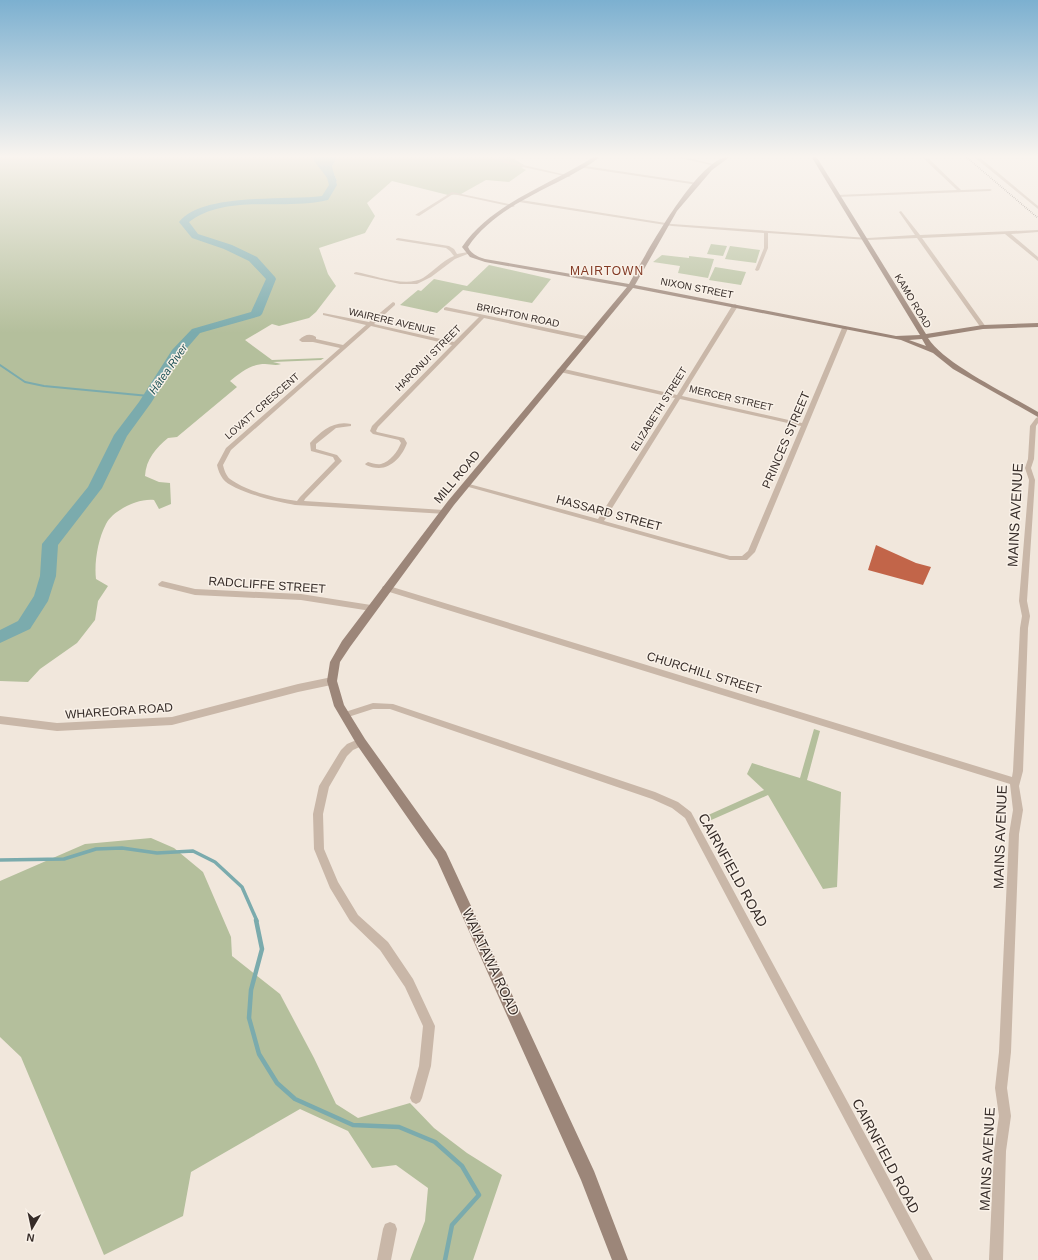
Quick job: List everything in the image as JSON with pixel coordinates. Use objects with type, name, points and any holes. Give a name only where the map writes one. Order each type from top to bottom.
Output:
[{"type":"main road","points":[[468,253],[465,247],[470,239],[491,218],[497,215]]},
{"type":"main road","name":"MILL ROAD","points":[[332,681],[335,662],[371,608],[444,512],[586,338],[631,286],[672,215]]},
{"type":"main road","name":"KAMO ROAD","points":[[849,215],[923,337],[934,351],[956,367],[1038,415]]},
{"type":"main road","name":"NIXON STREET","points":[[468,253],[481,260],[610,282],[902,338],[923,337],[983,327],[1038,325]]},
{"type":"main road","points":[[610,282],[620,289],[619,300]]},
{"type":"main road","points":[[902,338],[934,351]]},
{"type":"main road","name":"WAIATAWA ROAD","points":[[332,681],[339,706],[361,742],[442,856],[588,1177],[620,1260]]},
{"type":"street","points":[[609,215],[667,224],[863,238],[919,237],[1038,231]]},
{"type":"street","points":[[903,215],[983,327]]},
{"type":"street","points":[[757,270],[766,248],[766,231]]},
{"type":"street","points":[[1007,233],[1038,260]]},
{"type":"street","points":[[398,239],[447,247],[456,256]]},
{"type":"street","points":[[356,273],[407,283],[418,282],[424,280],[447,261],[456,256],[468,253]]},
{"type":"street","name":"LOVATT CRESCENT","points":[[393,304],[228,449],[221,460],[221,469],[224,476],[238,487],[282,501],[444,512]]},
{"type":"street","name":"ELIZABETH STREET","points":[[600,522],[735,306]]},
{"type":"street","name":"BRIGHTON ROAD","points":[[446,309],[586,338]]},
{"type":"street","name":"WAIRERE AVENUE","points":[[325,314],[455,344]]},
{"type":"street","name":"HARONUI STREET","points":[[368,464],[380,466],[387,464],[404,445],[402,439],[373,431],[375,426],[482,317]]},
{"type":"street","name":"PRINCES STREET","points":[[744,558],[751,552],[845,328]]},
{"type":"street","points":[[313,340],[344,347]]},
{"type":"street","name":"MERCER STREET","points":[[560,370],[804,425]]},
{"type":"street","name":"MAINS AVENUE","points":[[996,1260],[1000,1151],[1005,1116],[1001,1088],[1005,1052],[1014,834],[1018,810],[1015,782],[1018,771],[1024,628],[1026,616],[1023,601],[1032,480],[1028,468],[1031,459],[1033,426],[1038,419]]},
{"type":"street","points":[[300,503],[302,498],[339,462],[335,456],[313,450],[313,443],[333,425],[340,423],[350,425]]},
{"type":"street","name":"HASSARD STREET","points":[[467,485],[730,558],[744,558]]},
{"type":"street","name":"RADCLIFFE STREET","points":[[162,584],[195,592],[300,597],[371,608]]},
{"type":"street","name":"CHURCHILL STREET","points":[[386,588],[1015,782]]},
{"type":"street","name":"WHAREORA ROAD","points":[[0,720],[57,727],[172,722],[298,688],[332,681]]},
{"type":"street","name":"CAIRNFIELD ROAD","points":[[345,715],[373,706],[390,706],[655,796],[682,809],[692,823],[722,877],[926,1260]]},
{"type":"street","points":[[361,742],[350,747],[344,753],[324,786],[318,814],[319,849],[334,885],[354,918],[384,946],[409,983],[429,1026],[425,1066],[416,1098]]},
{"type":"street","points":[[384,1260],[390,1229]]},
{"type":"green space","points":[[0,215],[374,215],[375,216],[365,233],[319,248],[328,274],[336,286],[316,312],[309,318],[279,326],[272,324],[245,340],[272,360],[324,358],[321,360],[273,362],[281,364],[260,364],[246,369],[230,381],[237,387],[177,437],[168,438],[159,446],[152,454],[147,464],[145,476],[159,482],[170,483],[171,504],[159,509],[154,500],[141,501],[127,506],[109,519],[103,530],[97,551],[96,566],[96,579],[108,586],[98,601],[95,620],[77,643],[40,669],[28,682],[0,681]]},
{"type":"green space","points":[[711,244],[727,246],[723,256],[707,254]]},
{"type":"green space","points":[[730,246],[760,250],[756,263],[725,259]]},
{"type":"green space","points":[[662,255],[714,259],[708,278],[678,273],[680,266],[653,262]]},
{"type":"green space","points":[[489,265],[551,279],[532,303],[463,290],[437,313],[400,305],[418,290],[421,291],[434,279],[467,286]]},
{"type":"green space","points":[[715,267],[746,272],[741,285],[709,280]]},
{"type":"green space","points":[[814,729],[820,731],[807,780],[841,792],[837,887],[823,889],[768,795],[709,821],[706,816],[764,790],[747,774],[752,763],[800,778]]},
{"type":"green space","points":[[151,838],[174,848],[203,872],[231,937],[232,956],[280,994],[314,1058],[336,1104],[358,1118],[410,1103],[434,1128],[467,1153],[502,1175],[473,1260],[410,1260],[425,1221],[428,1188],[396,1165],[372,1168],[348,1131],[300,1109],[191,1172],[183,1216],[104,1255],[21,1057],[0,1037],[0,881],[85,844]]},
{"type":"building","points":[[876,545],[916,563],[931,567],[923,585],[868,570]]},
{"type":"waterway","name":"Hātea River","points":[[0,637],[24,625],[42,597],[48,576],[50,544],[95,488],[121,435],[145,403],[176,353],[196,331],[256,314],[271,279],[253,259],[228,247],[195,236],[184,222],[193,215]]},
{"type":"waterway","points":[[0,365],[25,382],[44,386],[149,396]]},
{"type":"waterway","points":[[0,860],[64,859],[96,849],[122,848],[157,853],[193,851],[215,862],[242,887],[257,921]]},
{"type":"waterway","points":[[256,920],[262,949],[251,990],[249,1018],[259,1054],[277,1083],[295,1099],[353,1125],[399,1127],[435,1142],[462,1166],[479,1195],[452,1225],[445,1260]]},
{"type":"railway","points":[[1034,215],[1038,218]]},
{"type":"district","name":"MAIRTOWN","points":[[607,271]]}]
